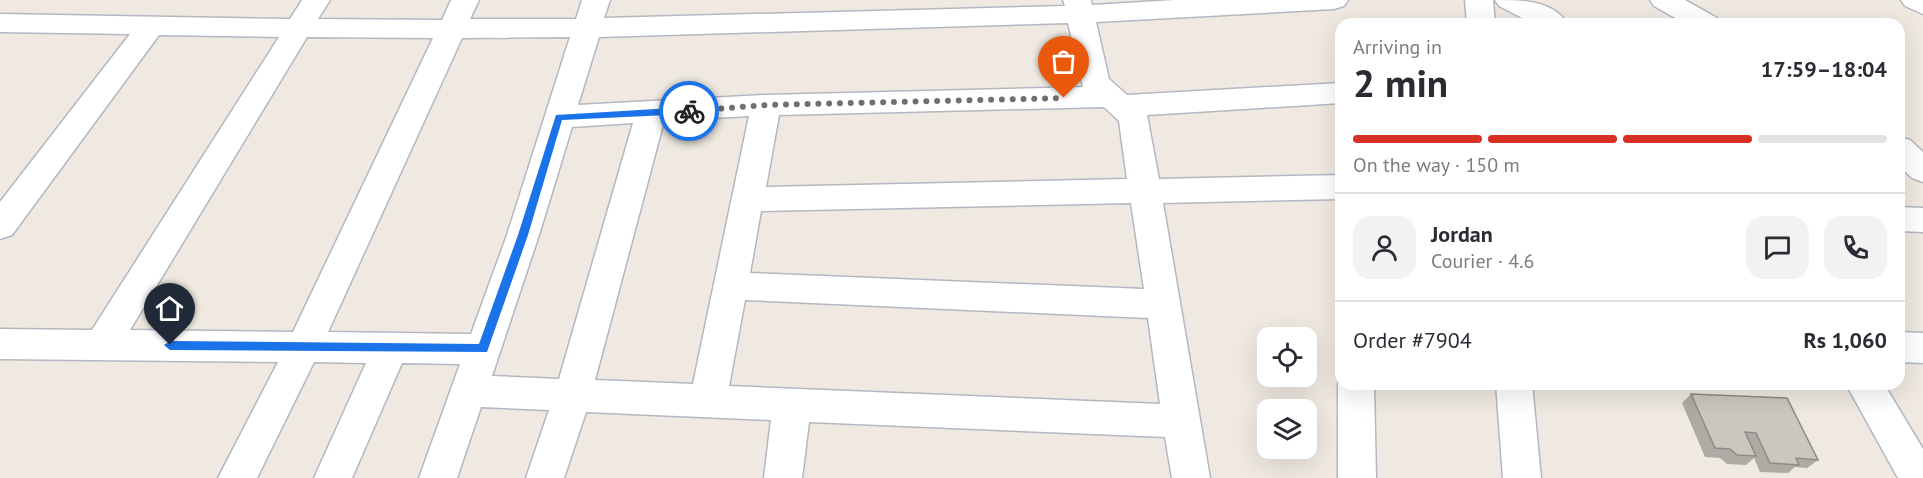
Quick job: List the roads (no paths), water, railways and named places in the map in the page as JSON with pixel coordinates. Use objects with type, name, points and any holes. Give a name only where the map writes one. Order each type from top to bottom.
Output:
[{"type":"street","points":[[102,345],[316,0]]},
{"type":"street","points":[[0,23],[298,28],[460,14],[1078,7],[1334,0]]},
{"type":"street","points":[[1479,0],[1480,18]]},
{"type":"street","points":[[1509,0],[1543,18]]},
{"type":"street","points":[[1664,0],[1696,18]]},
{"type":"street","points":[[1915,0],[1923,5]]},
{"type":"street","points":[[1078,7],[1095,83],[1133,117],[1191,478]]},
{"type":"street","points":[[237,478],[304,347],[460,14]]},
{"type":"street","points":[[438,478],[523,235],[591,14]]},
{"type":"street","points":[[0,226],[151,26]]},
{"type":"street","points":[[559,117],[766,105],[1115,101],[1335,93]]},
{"type":"street","points":[[708,401],[766,105]]},
{"type":"street","points":[[545,478],[573,395],[651,113]]},
{"type":"street","points":[[1905,154],[1923,170]]},
{"type":"street","points":[[748,199],[1335,187]]},
{"type":"street","points":[[1905,219],[1923,220]]},
{"type":"street","points":[[731,286],[1162,304]]},
{"type":"street","points":[[0,344],[483,349]]},
{"type":"street","points":[[1905,347],[1923,348]]},
{"type":"street","points":[[333,478],[390,349]]},
{"type":"street","points":[[1356,390],[1357,478]]},
{"type":"street","points":[[1515,390],[1522,478]]},
{"type":"street","points":[[1868,390],[1919,478]]},
{"type":"street","points":[[469,391],[1182,421]]},
{"type":"street","points":[[783,478],[792,405]]}]
